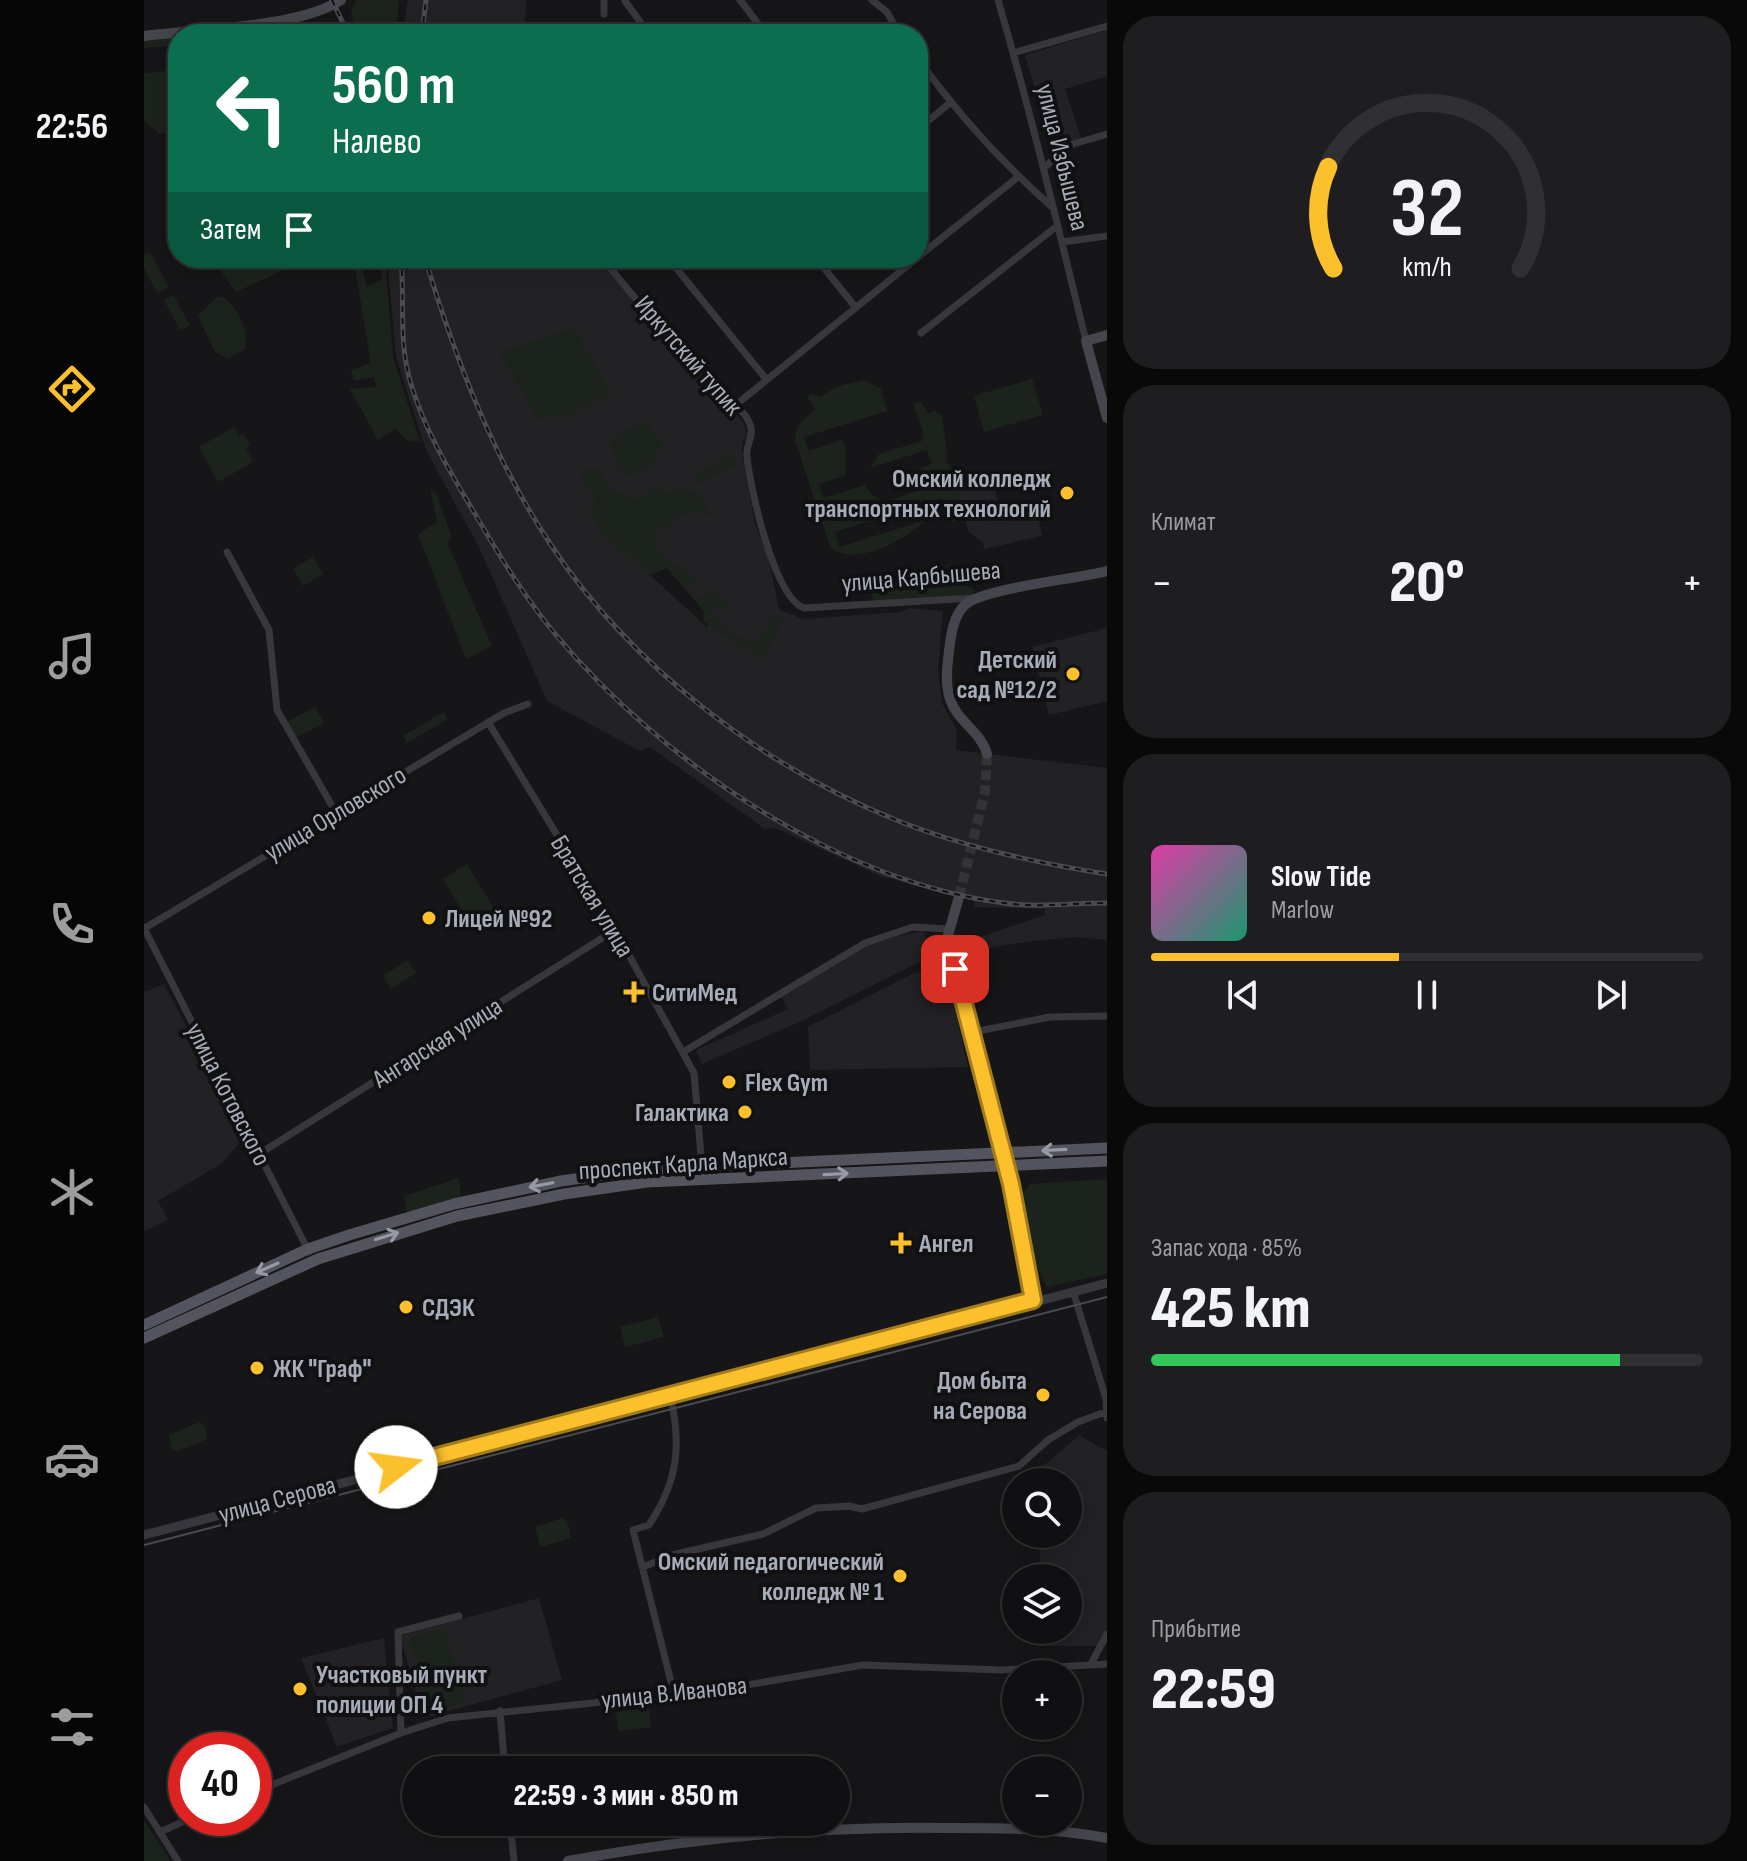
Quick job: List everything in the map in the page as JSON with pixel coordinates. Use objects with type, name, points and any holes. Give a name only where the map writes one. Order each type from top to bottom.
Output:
[{"type":"main road","points":[[240,24],[323,10],[341,0]]},
{"type":"main road","points":[[144,36],[168,33]]},
{"type":"main road","points":[[1086,341],[1107,335]]},
{"type":"main road","name":"улица Избышева","points":[[1086,341],[1107,418]]},
{"type":"main road","name":"улица Карбышева","points":[[974,598],[1107,571]]},
{"type":"main road","points":[[974,598],[963,607],[955,620],[947,679],[954,709],[984,742],[987,754]]},
{"type":"main road","points":[[946,942],[959,897]]},
{"type":"main road","points":[[955,969],[1006,1167]]},
{"type":"main road","name":"проспект Карла Маркса","points":[[144,1325],[310,1255],[500,1193],[627,1171],[1107,1148]]},
{"type":"main road","name":"проспект Карла Маркса","points":[[144,1338],[310,1255],[457,1216],[606,1187],[1107,1161]]},
{"type":"main road","points":[[568,1861],[667,1845],[859,1828],[1012,1828],[1107,1838]]},
{"type":"street","points":[[604,0],[604,14]]},
{"type":"street","points":[[740,0],[758,24]]},
{"type":"street","points":[[872,0],[887,12],[893,24]]},
{"type":"street","name":"улица Избышева","points":[[998,0],[1046,166],[1051,206],[1086,341]]},
{"type":"street","points":[[625,1],[642,24]]},
{"type":"street","points":[[1013,53],[1107,26]]},
{"type":"street","points":[[928,73],[950,103],[1018,177],[1051,206]]},
{"type":"street","points":[[928,121],[950,103]]},
{"type":"street","points":[[1046,166],[1073,144],[1107,134]]},
{"type":"street","points":[[928,250],[1018,177]]},
{"type":"street","points":[[921,333],[1057,226]]},
{"type":"street","points":[[1062,242],[1107,236]]},
{"type":"street","name":"Иркутский тупик","points":[[611,268],[674,342],[690,352],[724,399],[737,404],[753,435],[746,454],[760,523],[789,598]]},
{"type":"street","points":[[676,268],[766,379]]},
{"type":"street","points":[[824,268],[856,308]]},
{"type":"street","points":[[737,404],[906,268]]},
{"type":"street","points":[[227,552],[269,630],[277,710],[335,811]]},
{"type":"street","name":"улица Карбышева","points":[[789,598],[804,608],[974,598]]},
{"type":"street","name":"улица Орловского","points":[[144,928],[335,811],[488,722],[528,704]]},
{"type":"street","name":"Братская улица","points":[[488,722],[615,930],[683,1052],[697,1082],[702,1167]]},
{"type":"street","points":[[683,1052],[865,943],[913,927],[948,929]]},
{"type":"street","name":"улица Котовского","points":[[144,928],[310,1255]]},
{"type":"street","name":"Ангарская улица","points":[[259,1154],[615,930]]},
{"type":"street","points":[[973,1032],[1050,1017],[1107,1016]]},
{"type":"street","points":[[1006,1167],[1033,1300]]},
{"type":"street","name":"улица Серова","points":[[144,1535],[1107,1283]]},
{"type":"street","points":[[643,1567],[672,1555],[763,1534],[816,1508],[849,1506],[862,1509],[1019,1466],[1048,1440],[1078,1422],[1106,1415],[1106,1399],[1073,1291]]},
{"type":"street","points":[[670,1395],[679,1444],[662,1505],[649,1525],[633,1530],[674,1694]]},
{"type":"street","points":[[401,1733],[398,1632],[459,1616]]},
{"type":"street","points":[[1091,1664],[1107,1634]]},
{"type":"street","name":"улица В.Иванова","points":[[272,1785],[401,1733],[448,1718],[674,1694],[863,1665],[1001,1670],[1107,1664]]},
{"type":"street","points":[[500,1711],[504,1756]]},
{"type":"street","points":[[144,1807],[178,1861]]},
{"type":"street","points":[[160,1832],[168,1828]]},
{"type":"street","points":[[511,1836],[514,1861]]},
{"type":"shaded area","points":[[356,0],[399,0],[397,24],[354,24],[351,11]]},
{"type":"shaded area","points":[[408,0],[526,0],[525,24],[404,24]]},
{"type":"shaded area","points":[[1107,30],[1107,76],[1065,89],[1081,138],[1052,147],[1025,55]]},
{"type":"shaded area","points":[[168,37],[168,46],[144,48],[144,39]]},
{"type":"shaded area","points":[[168,71],[168,133],[160,134],[144,121],[144,73]]},
{"type":"shaded area","points":[[150,252],[169,287],[157,293],[144,268],[144,255]]},
{"type":"shaded area","points":[[218,268],[288,268],[236,292]]},
{"type":"shaded area","points":[[355,268],[362,268],[367,287],[382,279],[381,268],[386,268],[393,357],[420,442],[407,440],[395,429],[378,440],[350,389],[376,387],[374,377],[354,381],[351,370],[371,363]]},
{"type":"shaded area","points":[[388,268],[608,268],[672,344],[685,357],[695,361],[743,423],[749,437],[743,440],[742,454],[755,524],[768,556],[779,610],[804,619],[901,612],[909,608],[943,611],[938,670],[942,703],[957,730],[956,750],[1107,768],[1107,940],[1076,937],[1033,941],[994,947],[958,958],[953,946],[1045,915],[1045,909],[974,907],[974,900],[880,876],[775,828],[765,829],[650,747],[640,751],[547,701],[479,547],[426,450],[396,357]],"holes":[[[667,568],[704,611],[708,628],[650,575]]]},
{"type":"shaded area","points":[[173,295],[190,325],[180,330],[164,300]]},
{"type":"shaded area","points":[[218,296],[225,298],[236,310],[245,334],[245,349],[228,359],[215,352],[198,316]]},
{"type":"shaded area","points":[[574,328],[612,394],[562,418],[537,420],[500,352]]},
{"type":"shaded area","points":[[1032,379],[1043,415],[984,432],[974,396]]},
{"type":"shaded area","points":[[864,380],[881,389],[887,411],[804,437],[809,451],[842,440],[846,449],[845,476],[819,484],[823,498],[865,485],[870,493],[882,500],[895,499],[918,490],[921,468],[932,464],[927,450],[870,468],[879,454],[922,441],[924,435],[913,403],[921,402],[928,413],[935,411],[942,416],[948,459],[945,461],[950,466],[965,519],[953,522],[942,498],[835,532],[839,547],[923,521],[892,544],[851,555],[830,547],[795,440],[801,422],[816,410],[807,396],[820,397],[838,386]]},
{"type":"shaded area","points":[[647,422],[663,447],[657,452],[652,466],[630,477],[617,466],[610,442],[632,427]]},
{"type":"shaded area","points":[[234,427],[239,436],[244,434],[250,445],[246,448],[253,462],[218,482],[199,447]]},
{"type":"shaded area","points":[[732,454],[736,464],[732,468],[695,486],[696,474]]},
{"type":"shaded area","points":[[590,466],[598,468],[614,493],[626,493],[632,502],[660,485],[667,495],[678,488],[690,492],[697,490],[716,520],[700,513],[685,515],[657,535],[656,547],[697,583],[688,592],[696,600],[713,590],[731,609],[717,608],[709,612],[729,633],[754,643],[763,637],[772,617],[783,617],[764,661],[703,621],[704,611],[667,568],[650,575],[606,537],[588,512],[598,505],[580,473]]},
{"type":"shaded area","points":[[990,475],[1002,513],[1036,506],[1042,536],[984,549],[983,543],[968,531],[956,485]]},
{"type":"shaded area","points":[[430,490],[436,492],[452,538],[448,540],[449,547],[492,646],[466,659],[418,534],[437,522]]},
{"type":"shaded area","points":[[313,557],[323,574],[303,586],[293,569]]},
{"type":"shaded area","points":[[951,564],[948,582],[973,588],[975,595],[874,601],[869,590]]},
{"type":"shaded area","name":"Детский сад №12/2","points":[[1107,628],[1107,701],[1049,715],[1032,647]]},
{"type":"shaded area","points":[[315,707],[324,723],[295,738],[286,722]]},
{"type":"shaded area","points":[[444,712],[448,719],[407,743],[403,736]]},
{"type":"shaded area","points":[[467,864],[496,912],[472,927],[443,879]]},
{"type":"shaded area","points":[[923,930],[933,955],[802,1021],[702,1064],[696,1050],[788,1009],[781,996],[873,943]]},
{"type":"shaded area","points":[[408,960],[416,973],[391,989],[383,976]]},
{"type":"shaded area","points":[[946,968],[968,1067],[810,1070],[808,1027],[914,973]]},
{"type":"shaded area","points":[[164,984],[236,1121],[233,1123],[240,1142],[221,1164],[158,1201],[168,1220],[144,1232],[144,992]]},
{"type":"shaded area","points":[[459,1178],[461,1199],[407,1215],[404,1196]]},
{"type":"shaded area","points":[[1107,1179],[1107,1274],[1047,1287],[1037,1267],[1032,1267],[1021,1196],[1030,1184]]},
{"type":"shaded area","points":[[658,1317],[664,1337],[625,1347],[620,1327]]},
{"type":"shaded area","points":[[200,1422],[205,1426],[207,1439],[178,1451],[172,1450],[169,1435]]},
{"type":"shaded area","points":[[1079,1435],[1107,1451],[1107,1627],[1098,1646],[1048,1646],[1082,1644],[1082,1564],[1041,1564],[1039,1548],[1082,1548],[1082,1468],[1041,1468]]},
{"type":"shaded area","points":[[563,1518],[568,1523],[571,1538],[540,1547],[535,1527]]},
{"type":"shaded area","points":[[539,1598],[562,1680],[423,1718],[400,1636]]},
{"type":"shaded area","points":[[445,1628],[465,1702],[429,1712],[409,1638]]},
{"type":"shaded area","points":[[384,1638],[393,1728],[337,1747],[301,1658]]},
{"type":"shaded area","points":[[649,1708],[651,1727],[618,1731],[616,1712]]},
{"type":"shaded area","points":[[144,1821],[147,1825],[171,1861],[144,1861]]},
{"type":"tunnel","points":[[959,897],[985,792],[987,754]]},
{"type":"tunnel","points":[[946,942],[955,969]]},
{"type":"tram line","points":[[144,1545],[1107,1297]]},
{"type":"railway","points":[[332,0],[343,24]]},
{"type":"railway","points":[[423,24],[426,0]]},
{"type":"railway","points":[[402,268],[407,369],[417,402],[440,454],[505,564],[545,621],[599,682],[647,727],[700,770],[757,808],[817,842],[878,870],[941,890],[1004,903],[1107,903]]},
{"type":"railway","points":[[428,268],[449,333],[478,406],[530,512],[583,589],[660,671],[703,708],[749,741],[846,798],[921,830],[973,846],[1107,874]]},
{"type":"place","name":"Омский колледж транспортных технологий","points":[[1067,493]]},
{"type":"place","name":"Детский сад №12/2","points":[[1073,674]]},
{"type":"place","name":"Лицей №92","points":[[429,918]]},
{"type":"place","name":"СитиМед","points":[[634,992]]},
{"type":"place","name":"Flex Gym","points":[[729,1082]]},
{"type":"place","name":"Галактика","points":[[745,1112]]},
{"type":"place","name":"Ангел","points":[[901,1243]]},
{"type":"place","name":"СДЭК","points":[[406,1307]]},
{"type":"place","name":"ЖК \"Граф\"","points":[[257,1368]]},
{"type":"place","name":"Дом быта на Серова","points":[[1043,1395]]},
{"type":"place","name":"Омский педагогический колледж № 1","points":[[900,1576]]},
{"type":"place","name":"Участковый пункт полиции ОП 4","points":[[300,1689]]},
{"type":"route","points":[[396,1467],[1033,1300],[992,1103],[955,969]]}]
